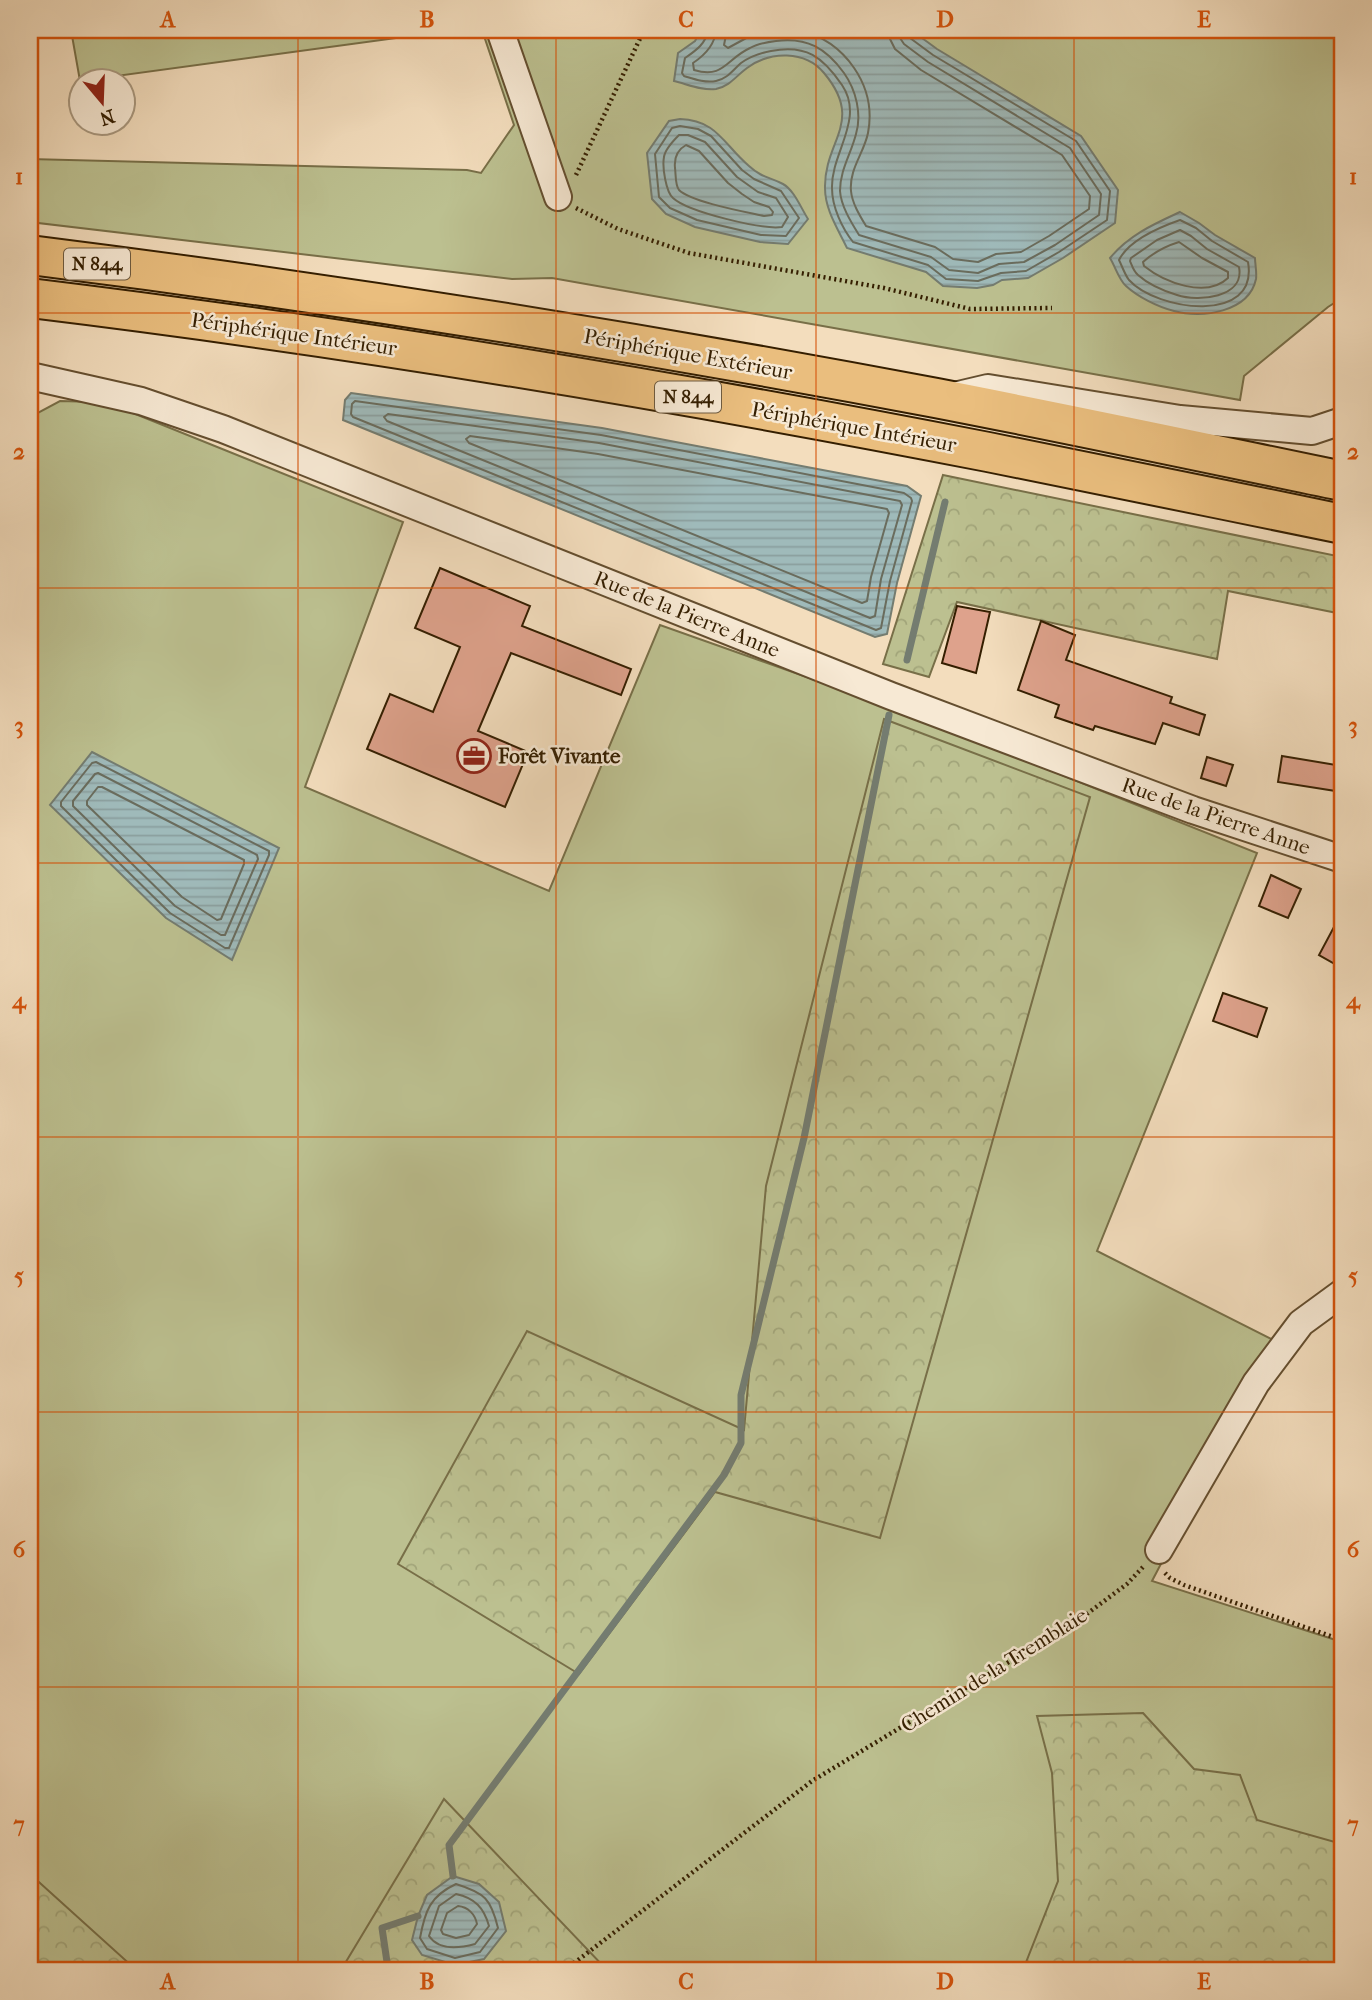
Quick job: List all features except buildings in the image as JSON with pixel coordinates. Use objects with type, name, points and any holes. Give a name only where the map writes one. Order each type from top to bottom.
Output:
[{"type":"highway","name":"Périphérique Extérieur","points":[[30,256],[401,306],[727,361],[939,399],[1342,481]]},
{"type":"highway","name":"Périphérique Intérieur","points":[[30,298],[327,337],[602,382],[987,452],[1342,524]]},
{"type":"street","points":[[500,30],[558,197]]},
{"type":"street","name":"Rue de la Pierre Anne","points":[[30,376],[141,401],[223,429],[891,696],[1193,810],[1342,859]]},
{"type":"street","points":[[939,399],[988,388],[1180,419],[1222,423],[1312,430],[1342,421]]},
{"type":"street","points":[[1159,1550],[1256,1383],[1301,1323],[1342,1293]]},
{"type":"path","points":[[644,30],[580,168],[573,181],[558,197],[618,229],[689,253],[884,288],[970,309],[1052,308]]},
{"type":"path","points":[[1159,1550],[1157,1559],[1163,1572],[1184,1586],[1342,1640]]},
{"type":"path","name":"Chemin de la Tremblaie","points":[[565,1970],[812,1781],[1080,1619],[1127,1584],[1159,1550]]},
{"type":"green space","points":[[71,30],[455,30],[136,73],[136,66],[77,66]]},
{"type":"green space","points":[[482,30],[1342,30],[1342,298],[1244,376],[1240,400],[552,278],[512,279],[30,222],[30,159],[467,170],[481,173],[514,125]]},
{"type":"green space","points":[[60,401],[96,402],[128,411],[403,522],[305,787],[549,891],[660,625],[894,708],[1257,853],[1097,1251],[1277,1342],[1152,1581],[1342,1642],[1342,1970],[30,1970],[30,417]]},
{"type":"green space","points":[[943,475],[1342,557],[1337,613],[1228,591],[1217,659],[957,602],[929,677],[883,664]]},
{"type":"green space","points":[[884,719],[1090,797],[880,1538],[715,1492],[579,1674],[398,1564],[527,1331],[744,1430],[766,1186]]},
{"type":"green space","points":[[1143,1713],[1194,1769],[1240,1775],[1257,1820],[1342,1844],[1342,1954],[1336,1970],[1023,1970],[1058,1881],[1052,1773],[1037,1716]]},
{"type":"green space","points":[[444,1799],[607,1970],[341,1970]]},
{"type":"green space","points":[[30,1874],[134,1968],[138,1970],[30,1970]]},
{"type":"water","points":[[701,30],[911,30],[937,49],[1081,136],[1118,190],[1115,223],[1028,278],[1002,280],[977,288],[943,286],[926,272],[847,248],[827,204],[825,188],[826,171],[842,118],[836,90],[816,65],[807,60],[787,56],[756,62],[721,88],[700,88],[674,81],[678,53],[695,41]]},
{"type":"water","points":[[693,120],[712,129],[754,170],[791,190],[808,219],[788,244],[760,242],[695,227],[666,214],[652,199],[647,153],[669,121]]},
{"type":"water","points":[[1180,212],[1255,258],[1256,279],[1252,290],[1234,306],[1198,314],[1174,311],[1142,298],[1121,280],[1110,258],[1134,237]]},
{"type":"water","points":[[351,393],[602,428],[907,486],[921,496],[897,583],[887,634],[875,637],[343,420],[345,400]]},
{"type":"water","points":[[92,752],[279,848],[232,960],[166,918],[50,805]]},
{"type":"water","points":[[453,1876],[479,1884],[499,1902],[506,1931],[484,1959],[455,1965],[422,1955],[412,1940],[427,1895]]},
{"type":"waterway","points":[[907,660],[945,502]]},
{"type":"waterway","points":[[453,1876],[449,1845],[724,1475],[741,1443],[741,1395],[804,1138],[889,715]]},
{"type":"waterway","points":[[386,1970],[382,1928],[418,1916]]},
{"type":"place","name":"Forêt Vivante","points":[[474,756]]}]
